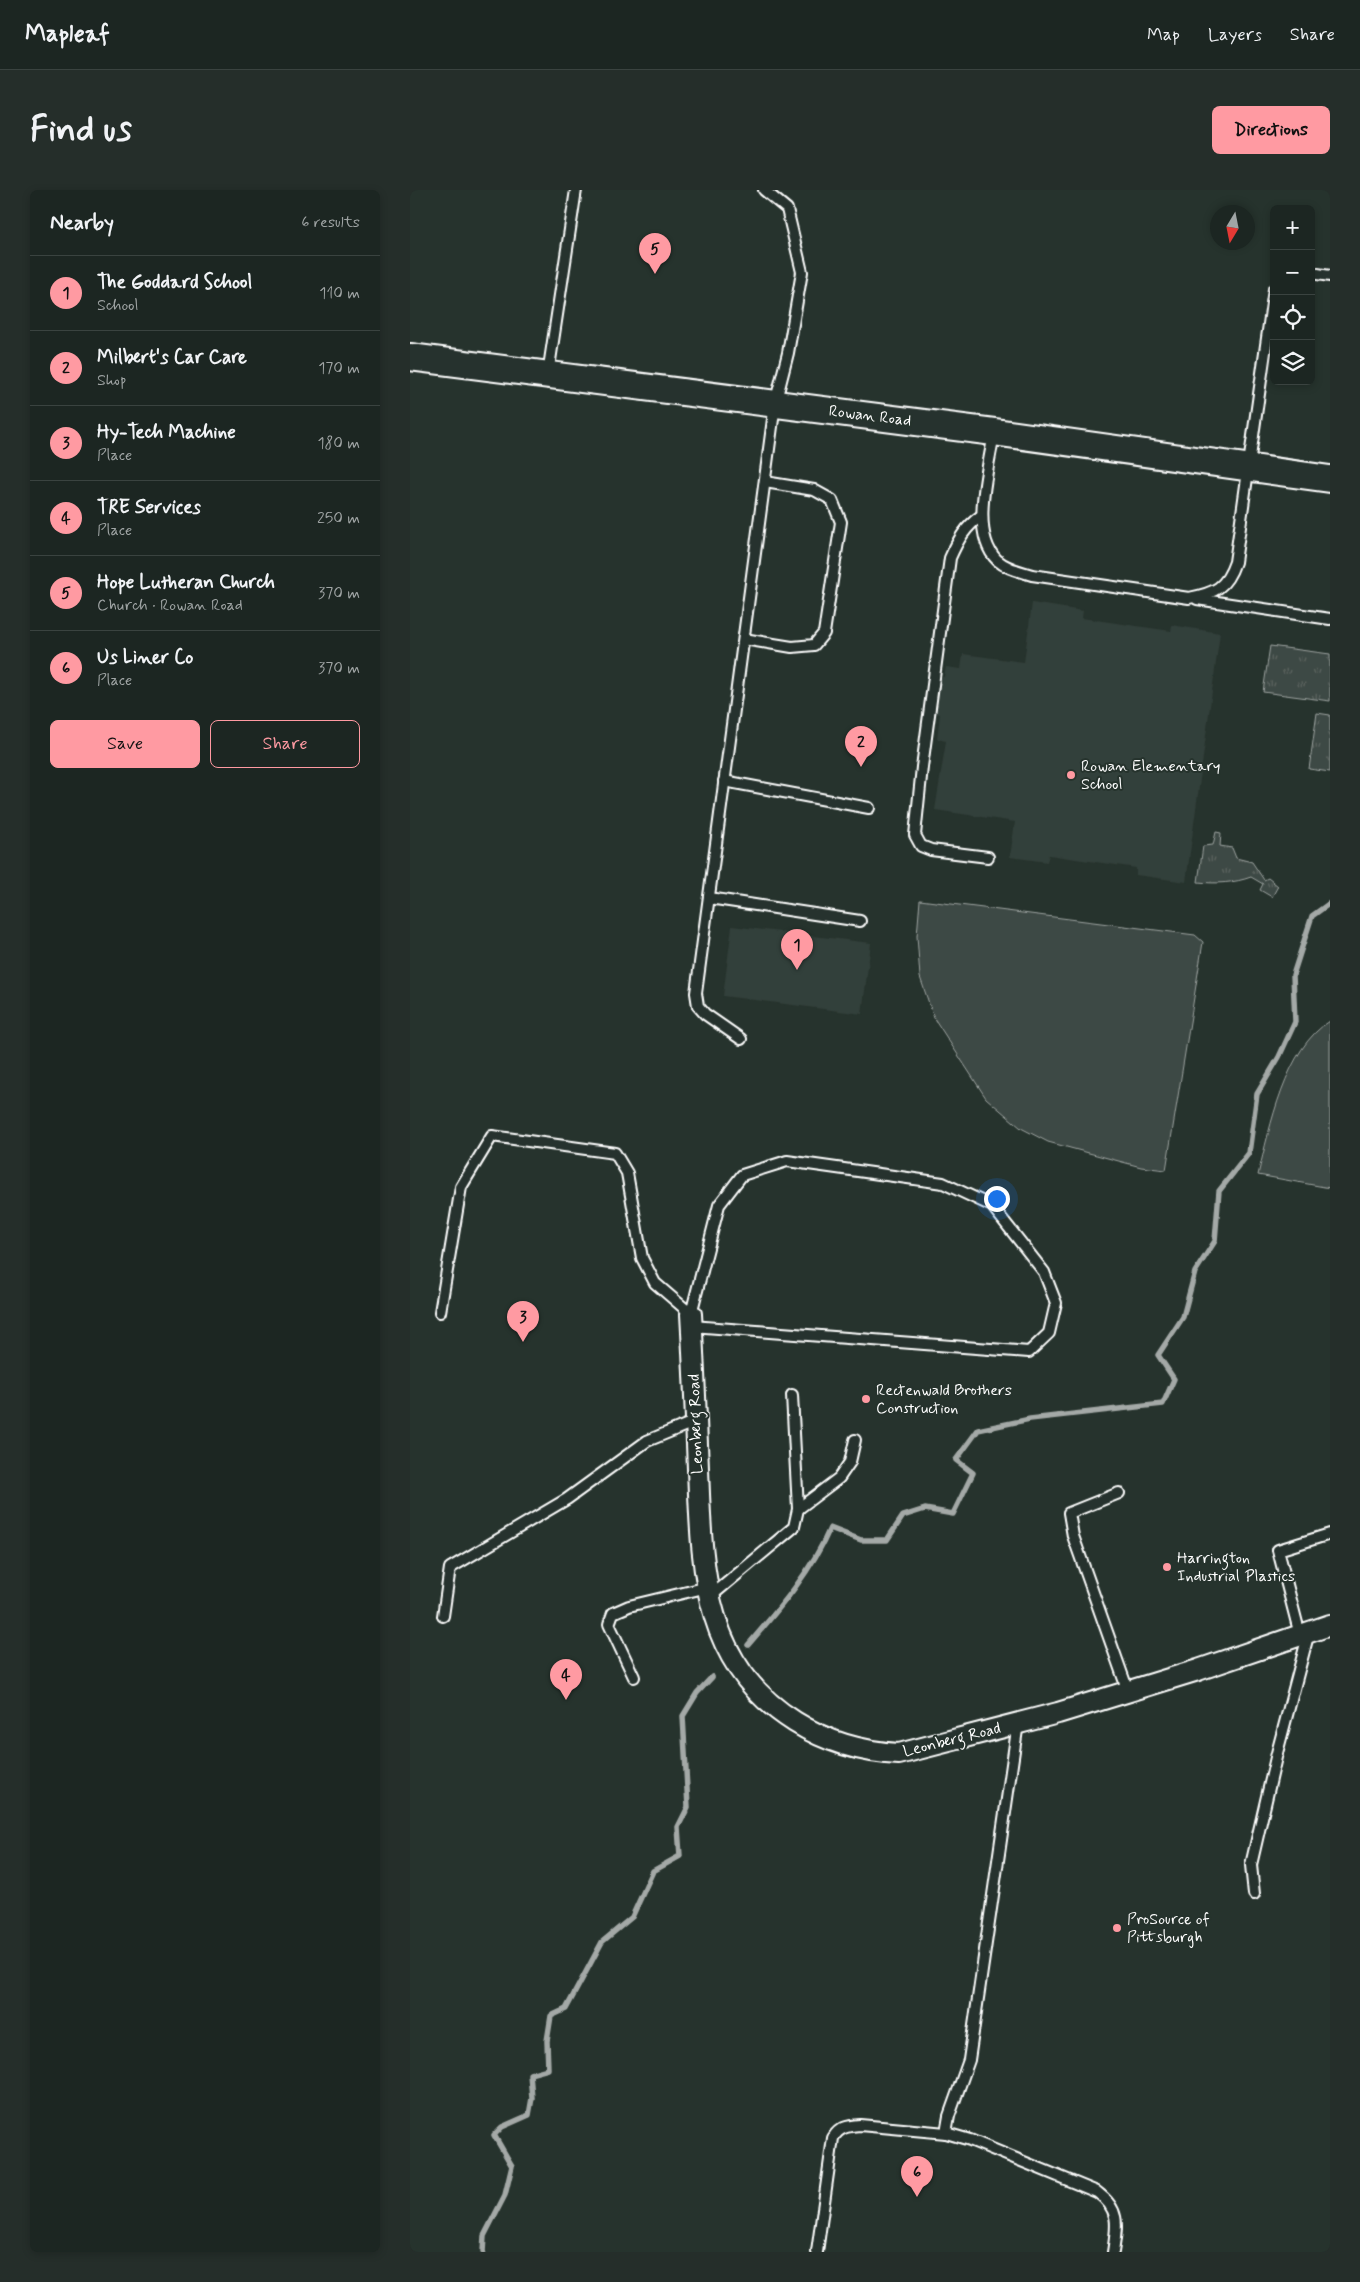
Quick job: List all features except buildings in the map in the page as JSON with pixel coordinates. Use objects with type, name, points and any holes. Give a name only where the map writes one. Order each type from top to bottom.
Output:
[{"type":"street","name":"Rowan Road","points":[[410,357],[994,432],[1330,479]]},
{"type":"street","name":"Leonberg Road","points":[[692,1320],[700,1536],[708,1592],[727,1648],[745,1679],[765,1700],[813,1733],[842,1745],[874,1753],[899,1754],[1128,1692],[1330,1625]]},
{"type":"lane","points":[[548,375],[576,190]]},
{"type":"lane","points":[[741,1038],[705,1014],[698,1006],[696,993],[775,404],[788,353],[802,272],[787,209],[764,190]]},
{"type":"lane","points":[[1315,274],[1330,276]]},
{"type":"lane","points":[[1189,598],[1205,595],[1220,588],[1230,576],[1235,562],[1273,295]]},
{"type":"lane","points":[[994,432],[982,515],[985,539],[996,559],[1010,569],[1032,575],[1330,619]]},
{"type":"lane","points":[[744,639],[792,647],[814,645],[824,632],[841,522],[832,500],[814,490],[765,482]]},
{"type":"lane","points":[[982,515],[970,524],[959,538],[950,558],[922,767],[915,835],[921,846],[931,850],[988,857]]},
{"type":"lane","points":[[724,781],[869,808]]},
{"type":"lane","points":[[709,898],[860,922]]},
{"type":"lane","points":[[440,1312],[461,1187],[492,1136],[615,1153],[628,1173],[642,1258],[655,1283],[692,1320],[1029,1352],[1049,1334],[1056,1303],[1044,1272],[992,1206],[943,1183],[787,1161],[742,1176],[719,1204],[692,1320]]},
{"type":"lane","points":[[634,1677],[610,1624],[612,1613],[630,1606],[708,1592],[794,1527],[798,1510],[792,1395]]},
{"type":"lane","points":[[443,1616],[450,1568],[567,1499],[647,1441],[696,1421]]},
{"type":"lane","points":[[798,1510],[839,1478],[850,1462],[855,1440]]},
{"type":"lane","points":[[1119,1493],[1069,1513],[1073,1536],[1128,1692]]},
{"type":"lane","points":[[1254,1894],[1251,1866],[1304,1634],[1278,1550],[1330,1534]]},
{"type":"lane","points":[[946,2133],[949,2116],[969,2060],[1018,1723]]},
{"type":"lane","points":[[817,2252],[833,2138],[837,2132],[846,2126],[860,2125],[946,2133],[970,2140],[1097,2192],[1108,2200],[1114,2211],[1117,2226],[1113,2252]]},
{"type":"shaded area","name":"Rowan Elementary School","points":[[1032,603],[1083,611],[1082,618],[1171,631],[1172,625],[1220,633],[1186,882],[1136,875],[1136,868],[1049,855],[1047,862],[1010,857],[1015,822],[935,810],[946,741],[937,739],[940,714],[934,713],[939,677],[944,677],[946,667],[961,669],[963,654],[1024,662]]},
{"type":"shaded area","points":[[732,926],[871,943],[862,1014],[723,996]]},
{"type":"green space","points":[[1270,646],[1330,654],[1330,701],[1263,692]]},
{"type":"green space","points":[[1317,713],[1330,715],[1330,772],[1309,769]]},
{"type":"green space","points":[[1216,832],[1221,833],[1220,846],[1232,848],[1236,858],[1252,862],[1264,880],[1268,878],[1278,886],[1272,897],[1260,890],[1263,884],[1251,877],[1238,881],[1198,882],[1203,846],[1213,845]]},
{"type":"green space","points":[[920,900],[1195,935],[1203,942],[1166,1170],[1141,1167],[1048,1142],[1021,1128],[986,1098],[934,1018],[920,977],[917,936]]},
{"type":"green space","points":[[1330,1021],[1330,1188],[1258,1175],[1274,1112],[1291,1069],[1301,1050],[1314,1033]]},
{"type":"waterway","points":[[748,1645],[804,1575],[823,1544],[830,1528],[861,1540],[887,1540],[903,1516],[925,1509],[953,1514],[973,1473],[956,1460],[978,1430],[1030,1419],[1163,1404],[1174,1379],[1158,1355],[1183,1317],[1195,1272],[1215,1241],[1219,1191],[1249,1153],[1257,1094],[1279,1057],[1295,1022],[1293,975],[1312,916],[1330,903]]},
{"type":"waterway","points":[[483,2252],[484,2236],[505,2195],[512,2166],[494,2135],[502,2127],[529,2115],[532,2098],[530,2074],[548,2069],[547,2041],[551,2016],[566,2009],[602,1942],[632,1917],[653,1871],[680,1856],[678,1827],[688,1807],[683,1716],[697,1693],[712,1677]]},
{"type":"place","name":"Hope Lutheran Church","points":[[655,274]]},
{"type":"place","name":"Milbert's Car Care","points":[[861,767]]},
{"type":"place","name":"Rowan Elementary School","points":[[1071,775]]},
{"type":"place","name":"The Goddard School","points":[[797,970]]},
{"type":"place","name":"Hy-Tech Machine","points":[[523,1342]]},
{"type":"place","name":"Rectenwald Brothers Construction","points":[[866,1399]]},
{"type":"place","name":"Harrington Industrial Plastics","points":[[1167,1567]]},
{"type":"place","name":"TRE Services","points":[[566,1700]]},
{"type":"place","name":"ProSource of Pittsburgh","points":[[1117,1928]]},
{"type":"place","name":"Us Liner Co","points":[[917,2197]]}]
